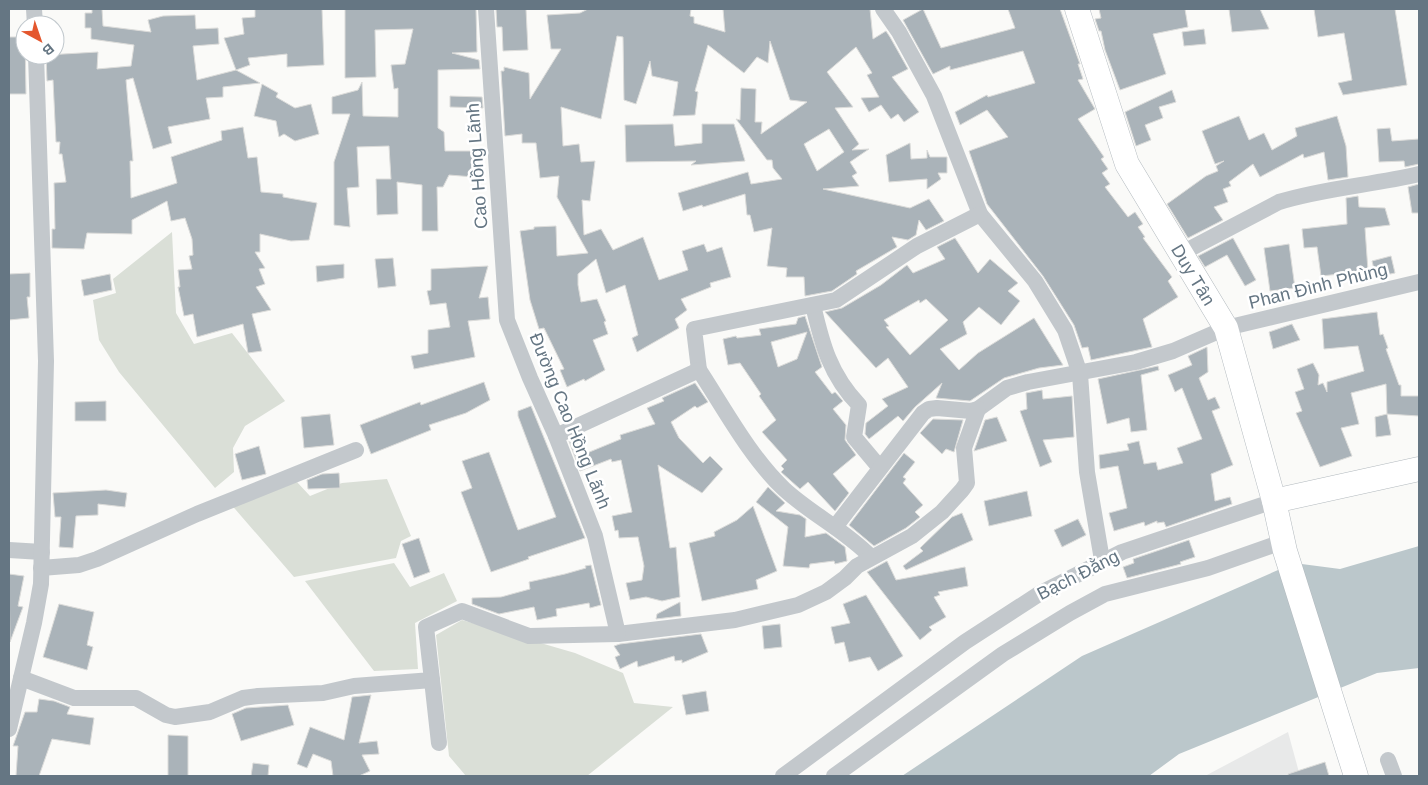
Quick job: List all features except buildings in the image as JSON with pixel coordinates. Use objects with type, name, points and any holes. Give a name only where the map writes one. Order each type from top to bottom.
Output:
[{"type":"street","name":"Cao Hồng Lãnh","points":[[486,9],[507,320]]},
{"type":"street","points":[[883,9],[899,32],[934,96],[947,124],[972,198],[980,214],[1035,282],[1065,330],[1080,374],[1087,472],[1102,560]]},
{"type":"street","name":"Duy Tân","points":[[1077,9],[1127,164],[1226,328],[1274,501],[1283,547],[1356,776]]},
{"type":"street","points":[[9,729],[34,622],[42,560],[46,361],[36,65]]},
{"type":"street","points":[[1180,254],[1279,202],[1296,197],[1379,184],[1419,174]]},
{"type":"street","points":[[871,558],[835,527],[800,504],[764,468],[698,370],[694,329],[836,300],[917,246],[980,214]]},
{"type":"street","name":"Phan Đình Phùng","points":[[978,409],[1007,388],[1028,382],[1080,374],[1173,351],[1226,328],[1419,282]]},
{"type":"street","points":[[813,305],[826,355],[835,373],[859,405],[854,438],[880,468]]},
{"type":"street","name":"Đường Cao Hồng Lãnh","points":[[507,320],[556,436],[595,536],[618,634]]},
{"type":"street","points":[[556,436],[698,370]]},
{"type":"street","points":[[439,744],[426,627],[462,611],[529,636],[618,634],[735,620],[789,608],[826,592],[857,566],[912,536],[942,512],[967,483],[964,448],[978,409],[961,412],[929,409],[923,413],[835,527]]},
{"type":"street","points":[[9,550],[42,560],[79,565],[97,559],[196,514],[356,450]]},
{"type":"street","name":"Bạch Đằng","points":[[783,776],[964,642],[1040,594],[1102,560],[1274,501],[1419,470]]},
{"type":"street","points":[[834,776],[1003,654],[1070,613],[1106,594],[1283,547]]},
{"type":"street","points":[[21,678],[74,698],[136,698],[166,715],[175,717],[210,712],[251,697],[323,693],[377,684],[432,680]]},
{"type":"street","points":[[1388,760],[1394,776]]},
{"type":"shaded area","points":[[172,232],[176,313],[194,344],[232,333],[285,401],[245,426],[233,448],[234,472],[215,488],[119,372],[99,340],[93,300],[116,293],[113,279]]},
{"type":"shaded area","points":[[387,479],[411,536],[401,541],[396,558],[294,577],[229,502],[297,482],[310,496],[342,483]]},
{"type":"shaded area","points":[[1419,546],[1419,668],[1377,673],[1179,754],[1149,776],[902,776],[1082,656],[1294,563],[1340,569]]},
{"type":"shaded area","points":[[394,563],[410,587],[444,573],[457,601],[415,623],[418,669],[374,671],[305,581]]},
{"type":"shaded area","points":[[462,620],[575,653],[623,673],[634,703],[673,707],[587,776],[466,776],[449,756],[436,635]]},
{"type":"shaded area","points":[[1288,732],[1300,776],[1205,776]]}]
